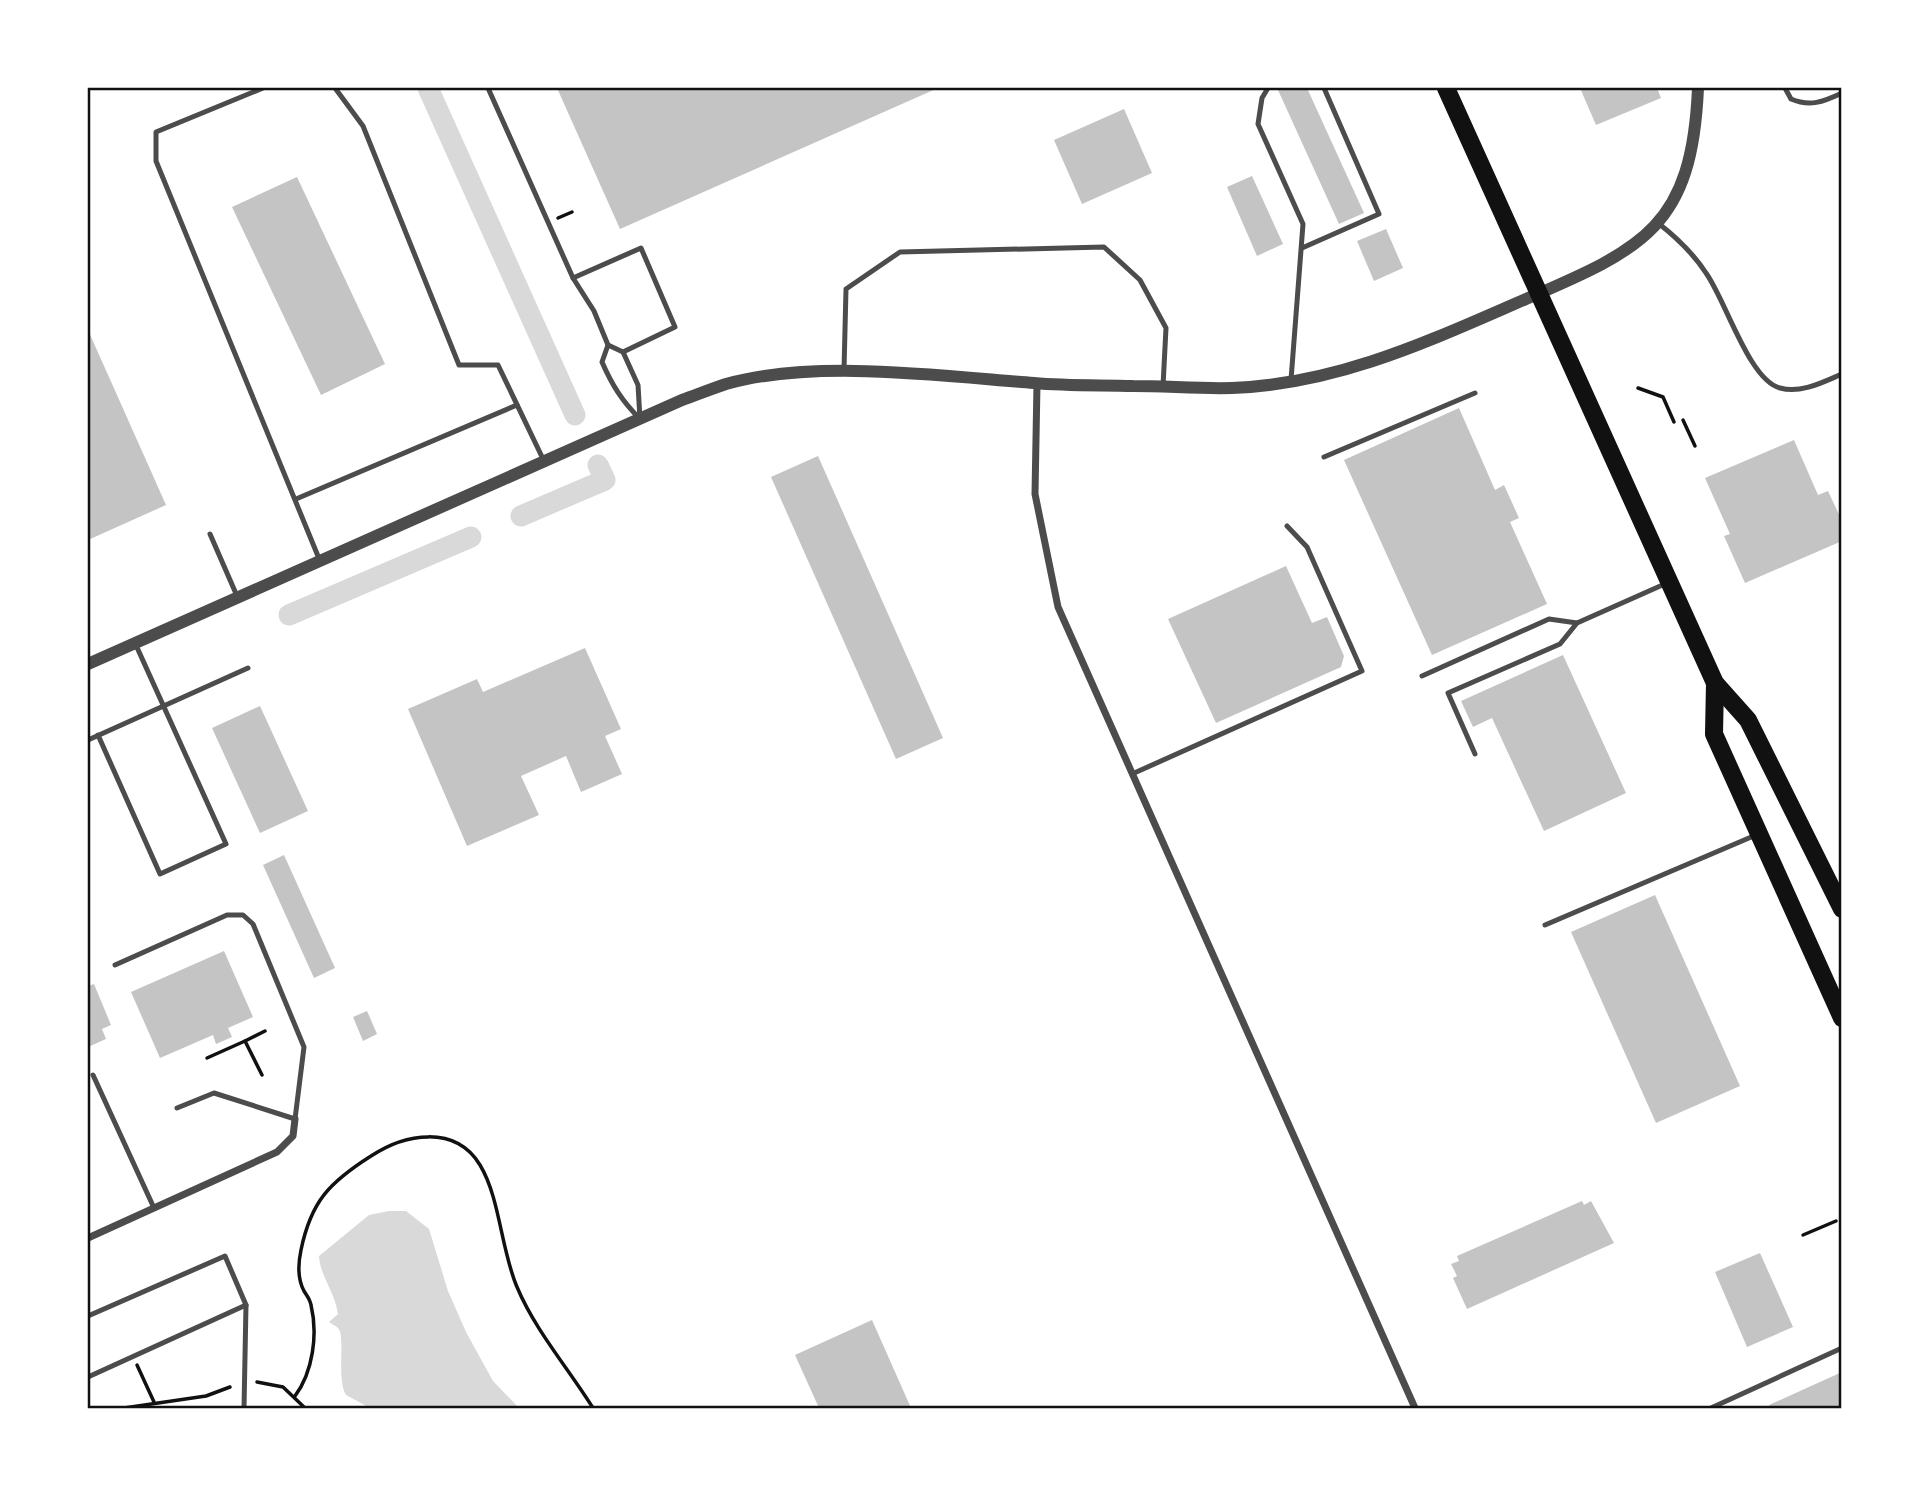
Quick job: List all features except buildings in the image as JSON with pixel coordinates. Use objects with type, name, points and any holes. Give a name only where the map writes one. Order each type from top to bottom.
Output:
[{"type":"main road","points":[[1446,88],[1715,684],[1748,720],[1842,909]]},
{"type":"main road","points":[[1715,684],[1714,734],[1842,1018]]},
{"type":"street","points":[[88,664],[640,419],[728,384],[806,372],[953,376],[1037,384],[1231,388],[1315,379],[1393,356],[1620,256],[1658,223],[1679,191],[1688,169],[1695,136],[1698,88]]},
{"type":"street","points":[[1037,384],[1035,494],[1058,607],[1415,1409]]},
{"type":"street","points":[[88,1238],[277,1152],[293,1136],[295,1119]]},
{"type":"lane","points":[[263,88],[156,132],[156,161],[320,561]]},
{"type":"lane","points":[[335,88],[363,126],[459,365],[498,365],[544,461]]},
{"type":"lane","points":[[488,88],[573,278],[594,311],[608,345],[602,362],[617,395],[640,419]]},
{"type":"lane","points":[[1268,88],[1262,98],[1258,124],[1303,224],[1290,382]]},
{"type":"lane","points":[[1302,247],[1379,214],[1324,88]]},
{"type":"lane","points":[[1785,88],[1790,99],[1803,104],[1821,103],[1842,93]]},
{"type":"lane","points":[[1658,223],[1677,238],[1705,271],[1730,315],[1749,358],[1768,383],[1790,390],[1817,384],[1842,374]]},
{"type":"lane","points":[[844,373],[846,289],[900,252],[1104,247],[1140,280],[1166,328],[1163,386]]},
{"type":"lane","points":[[573,278],[641,248],[675,327],[623,352]]},
{"type":"lane","points":[[608,345],[623,352],[638,385],[640,419]]},
{"type":"lane","points":[[1324,457],[1475,393]]},
{"type":"lane","points":[[296,499],[517,405]]},
{"type":"lane","points":[[1132,774],[1362,671],[1307,547],[1287,526]]},
{"type":"lane","points":[[210,534],[238,598]]},
{"type":"lane","points":[[1475,754],[1448,694],[1560,644],[1577,623],[1668,582]]},
{"type":"lane","points":[[1422,676],[1549,619],[1577,623]]},
{"type":"lane","points":[[98,735],[160,874],[226,844],[135,643]]},
{"type":"lane","points":[[88,740],[248,667]]},
{"type":"lane","points":[[1545,925],[1759,834]]},
{"type":"lane","points":[[115,965],[227,915],[243,915],[253,924],[304,1047],[295,1119],[214,1093],[177,1108]]},
{"type":"lane","points":[[93,1075],[154,1208]]},
{"type":"lane","points":[[88,1316],[225,1256],[246,1306],[244,1409]]},
{"type":"lane","points":[[88,1377],[246,1306]]},
{"type":"lane","points":[[1711,1409],[1842,1349]]},
{"type":"path","points":[[556,219],[572,212]]},
{"type":"path","points":[[1638,388],[1663,397],[1674,422]]},
{"type":"path","points":[[1683,420],[1695,446]]},
{"type":"path","points":[[207,1058],[265,1031]]},
{"type":"path","points":[[245,1041],[261,1075]]},
{"type":"path","points":[[295,1396],[309,1370],[312,1352],[311,1302],[299,1280],[298,1268],[310,1216],[318,1200],[333,1183],[387,1146],[420,1136],[440,1137],[456,1143],[480,1164],[517,1287],[593,1409]]},
{"type":"path","points":[[1803,1236],[1836,1220]]},
{"type":"path","points":[[252,1381],[283,1387],[295,1396],[304,1409]]},
{"type":"path","points":[[145,1382],[154,1402]]},
{"type":"path","points":[[124,1409],[154,1402],[206,1396],[230,1387]]},
{"type":"shaded area","points":[[406,1211],[429,1229],[448,1291],[466,1332],[493,1381],[519,1408],[370,1408],[346,1395],[342,1378],[340,1332],[329,1322],[338,1314],[319,1256],[369,1215]]},
{"type":"waterway","points":[[428,88],[575,415]]},
{"type":"waterway","points":[[521,516],[605,480],[598,465]]},
{"type":"waterway","points":[[289,615],[471,537]]}]
